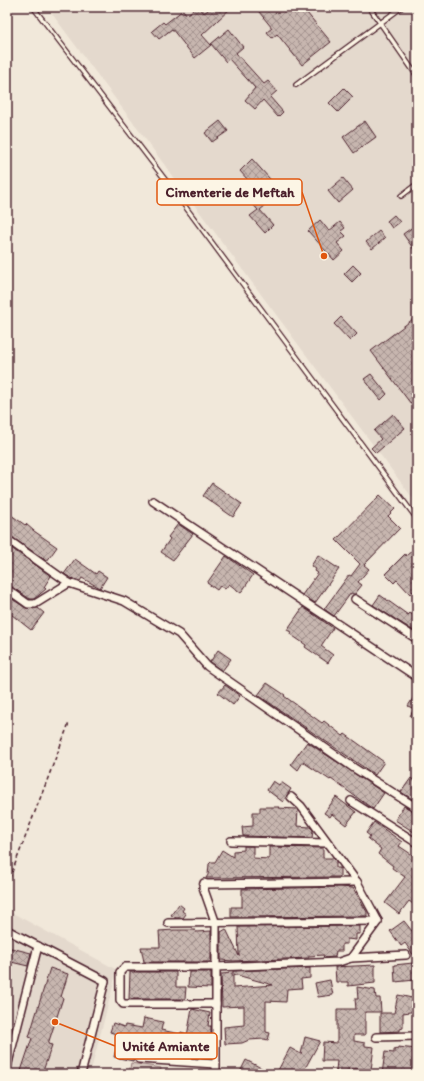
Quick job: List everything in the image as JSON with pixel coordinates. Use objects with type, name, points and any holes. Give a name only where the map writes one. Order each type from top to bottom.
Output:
[{"type":"street","points":[[153,501],[417,677]]},
{"type":"street","points":[[7,539],[69,583],[124,601],[178,634],[207,666],[354,768],[417,808]]},
{"type":"street","points":[[7,589],[28,604],[35,604],[69,583]]},
{"type":"street","points":[[355,599],[417,639]]},
{"type":"street","points":[[291,797],[301,806],[357,882],[378,921]]},
{"type":"street","points":[[351,801],[417,842]]},
{"type":"street","points":[[231,841],[327,843]]},
{"type":"street","points":[[216,1074],[216,924],[203,887],[204,883],[357,882]]},
{"type":"street","points":[[168,923],[216,924],[378,921]]},
{"type":"street","points":[[351,958],[378,921]]},
{"type":"street","points":[[7,930],[105,981],[81,1074]]},
{"type":"street","points":[[7,1067],[38,946]]},
{"type":"street","points":[[216,1004],[123,1004],[120,1000],[120,972],[125,967],[215,967],[339,962],[351,958],[406,955]]},
{"type":"street","points":[[376,1037],[417,1036]]},
{"type":"street","points":[[139,1059],[215,1064]]},
{"type":"lane","points":[[32,7],[167,182],[417,519]]},
{"type":"lane","points":[[369,7],[417,76]]},
{"type":"lane","points":[[296,85],[402,7]]},
{"type":"lane","points":[[401,196],[417,184]]},
{"type":"path","points":[[7,885],[69,723]]},
{"type":"shaded area","points":[[47,7],[417,7],[417,504]]},
{"type":"shaded area","points":[[7,910],[117,970],[90,1074],[7,1074]]},
{"type":"shaded area","points":[[131,1063],[161,1068],[160,1074],[129,1074]]},
{"type":"building","points":[[196,7],[199,7],[204,13],[212,7],[232,7],[202,35],[211,45],[195,58],[172,29],[159,39],[152,31],[163,22],[165,24],[183,10],[187,15]]},
{"type":"building","points":[[255,7],[302,7],[331,42],[302,65],[277,34],[272,38],[267,32],[272,28]]},
{"type":"building","points":[[229,29],[243,47],[236,53],[264,84],[268,81],[277,91],[270,97],[283,112],[278,117],[263,100],[255,109],[245,100],[255,88],[229,59],[226,62],[211,44]]},
{"type":"building","points":[[344,88],[353,97],[338,112],[329,103]]},
{"type":"building","points":[[220,121],[228,131],[212,142],[205,133]]},
{"type":"building","points":[[365,121],[376,137],[354,153],[343,137]]},
{"type":"building","points":[[252,159],[278,188],[268,197],[271,201],[260,210],[273,225],[265,233],[250,216],[258,210],[249,200],[252,198],[248,193],[254,187],[240,171]]},
{"type":"building","points":[[343,178],[353,190],[338,203],[328,191]]},
{"type":"building","points":[[394,215],[400,222],[392,228],[387,221]]},
{"type":"building","points":[[320,220],[329,231],[340,222],[345,228],[341,231],[346,236],[337,243],[344,251],[334,260],[308,231]]},
{"type":"building","points":[[417,224],[417,254],[403,234]]},
{"type":"building","points":[[379,231],[385,238],[372,249],[366,242]]},
{"type":"building","points":[[353,265],[361,273],[352,282],[344,274]]},
{"type":"building","points":[[417,316],[417,412],[371,351]]},
{"type":"building","points":[[341,317],[357,334],[350,341],[334,324]]},
{"type":"building","points":[[371,374],[387,394],[381,400],[364,379]]},
{"type":"building","points":[[393,414],[405,428],[376,453],[371,448],[381,439],[374,431]]},
{"type":"building","points":[[212,483],[242,504],[233,517],[203,496]]},
{"type":"building","points":[[380,495],[395,509],[388,516],[400,528],[364,565],[369,569],[358,582],[362,585],[355,594],[351,593],[334,616],[324,609],[349,575],[351,576],[360,564],[336,540]]},
{"type":"building","points":[[7,512],[57,547],[47,561],[7,534]]},
{"type":"building","points":[[178,524],[193,534],[173,560],[161,552],[170,539],[168,537]]},
{"type":"building","points":[[7,545],[51,576],[44,587],[46,589],[34,599],[30,599],[7,584]]},
{"type":"building","points":[[417,546],[417,596],[413,591],[410,594],[397,580],[394,583],[385,574],[405,554],[406,556]]},
{"type":"building","points":[[318,555],[339,569],[315,603],[302,595],[318,573],[315,571],[316,569],[311,566]]},
{"type":"building","points":[[226,556],[253,575],[241,593],[229,584],[225,589],[220,586],[217,590],[207,583]]},
{"type":"building","points":[[75,559],[96,574],[98,571],[107,577],[100,588],[82,578],[80,581],[64,574]]},
{"type":"building","points":[[380,595],[408,615],[410,613],[417,619],[417,633],[373,605]]},
{"type":"building","points":[[9,597],[26,608],[38,608],[44,613],[31,630],[7,611],[7,601]]},
{"type":"building","points":[[303,607],[333,628],[321,646],[333,655],[328,663],[305,647],[306,645],[290,634],[291,632],[287,630]]},
{"type":"building","points":[[218,650],[231,659],[222,671],[210,662]]},
{"type":"building","points":[[267,683],[322,723],[324,721],[343,736],[345,734],[384,762],[375,775],[258,695]]},
{"type":"building","points":[[225,685],[240,696],[233,705],[218,693]]},
{"type":"building","points":[[417,692],[417,721],[410,716],[414,709],[408,706]]},
{"type":"building","points":[[307,742],[384,793],[373,809],[331,779],[330,780],[303,762],[298,770],[291,764]]},
{"type":"building","points":[[411,778],[417,783],[417,802],[401,792]]},
{"type":"building","points":[[273,781],[279,785],[281,782],[291,789],[283,802],[267,790]]},
{"type":"building","points":[[336,797],[356,812],[346,825],[332,814],[330,817],[324,813]]},
{"type":"building","points":[[404,806],[417,813],[417,834],[395,820]]},
{"type":"building","points":[[260,807],[297,809],[297,826],[310,827],[313,830],[312,838],[243,836],[242,827],[253,826],[253,812],[260,812]]},
{"type":"building","points":[[374,822],[402,842],[399,846],[417,858],[417,907],[409,901],[399,914],[385,903],[405,877],[392,868],[393,866],[378,854],[381,849],[368,839],[370,836],[366,833]]},
{"type":"building","points":[[244,846],[253,846],[253,858],[269,859],[269,847],[323,848],[323,858],[333,858],[336,861],[336,868],[340,868],[340,877],[206,878],[208,875],[209,864],[211,862],[215,862],[222,850],[233,857],[233,851],[244,850]]},
{"type":"building","points":[[353,888],[367,912],[367,916],[231,917],[231,907],[242,907],[242,889]]},
{"type":"building","points":[[179,904],[184,908],[182,911],[186,914],[183,918],[176,918],[171,915]]},
{"type":"building","points":[[404,921],[412,931],[417,927],[417,960],[405,943],[401,946],[390,931]]},
{"type":"building","points":[[360,926],[360,934],[356,934],[356,940],[347,939],[347,944],[342,944],[342,951],[336,951],[335,957],[323,958],[324,955],[309,956],[309,958],[233,961],[221,960],[221,932],[226,929],[239,956],[238,927]]},
{"type":"building","points":[[195,930],[196,932],[211,931],[211,962],[144,962],[141,947],[160,947],[159,931]]},
{"type":"building","points":[[7,947],[31,953],[28,966],[7,961]]},
{"type":"building","points":[[413,963],[415,980],[395,982],[394,965]]},
{"type":"building","points":[[375,965],[375,983],[348,986],[348,982],[336,982],[335,967]]},
{"type":"building","points":[[50,968],[68,974],[61,997],[63,998],[48,1044],[52,1045],[42,1074],[20,1074],[32,1038],[29,1037]]},
{"type":"building","points":[[310,968],[310,978],[301,979],[302,988],[287,989],[286,1002],[266,1001],[266,1032],[270,1033],[268,1040],[249,1040],[242,1043],[225,1044],[224,1027],[244,1025],[244,1006],[222,1007],[221,974],[233,973],[233,971]],"holes":[[[233,974],[273,985],[233,988]]]},
{"type":"building","points":[[130,972],[176,972],[176,987],[186,987],[185,999],[129,999]]},
{"type":"building","points":[[189,972],[211,972],[211,988],[188,987]]},
{"type":"building","points":[[330,980],[333,995],[318,997],[315,983]]},
{"type":"building","points":[[357,987],[375,990],[376,998],[380,998],[381,1012],[365,1012],[365,1035],[354,1035],[354,1041],[365,1043],[365,1046],[374,1047],[371,1070],[349,1068],[346,1074],[334,1074],[337,1061],[322,1061],[323,1042],[337,1043],[337,1009],[356,1009],[355,999],[358,999]]},
{"type":"building","points":[[398,995],[412,998],[417,997],[417,1011],[403,1013],[403,1028],[400,1029],[400,1031],[380,1032],[380,1013],[394,1013]]},
{"type":"building","points":[[192,1009],[210,1013],[208,1026],[211,1026],[211,1050],[197,1047],[199,1038],[187,1036]]},
{"type":"building","points":[[144,1018],[163,1022],[161,1030],[187,1034],[185,1045],[180,1044],[177,1057],[159,1054],[147,1055],[135,1052],[133,1061],[114,1057],[119,1035],[110,1032],[113,1023],[124,1027],[125,1025],[142,1028]]},
{"type":"building","points":[[305,1037],[320,1041],[302,1074],[276,1074],[290,1048],[301,1054]]},
{"type":"building","points":[[398,1047],[417,1049],[417,1074],[382,1074],[385,1052],[394,1053],[394,1049]]},
{"type":"building","points":[[246,1060],[263,1069],[261,1074],[239,1074]]},
{"type":"place","name":"Cimenterie de Meftah","points":[[324,256]]},
{"type":"place","name":"Unité Amiante","points":[[55,1022]]}]
